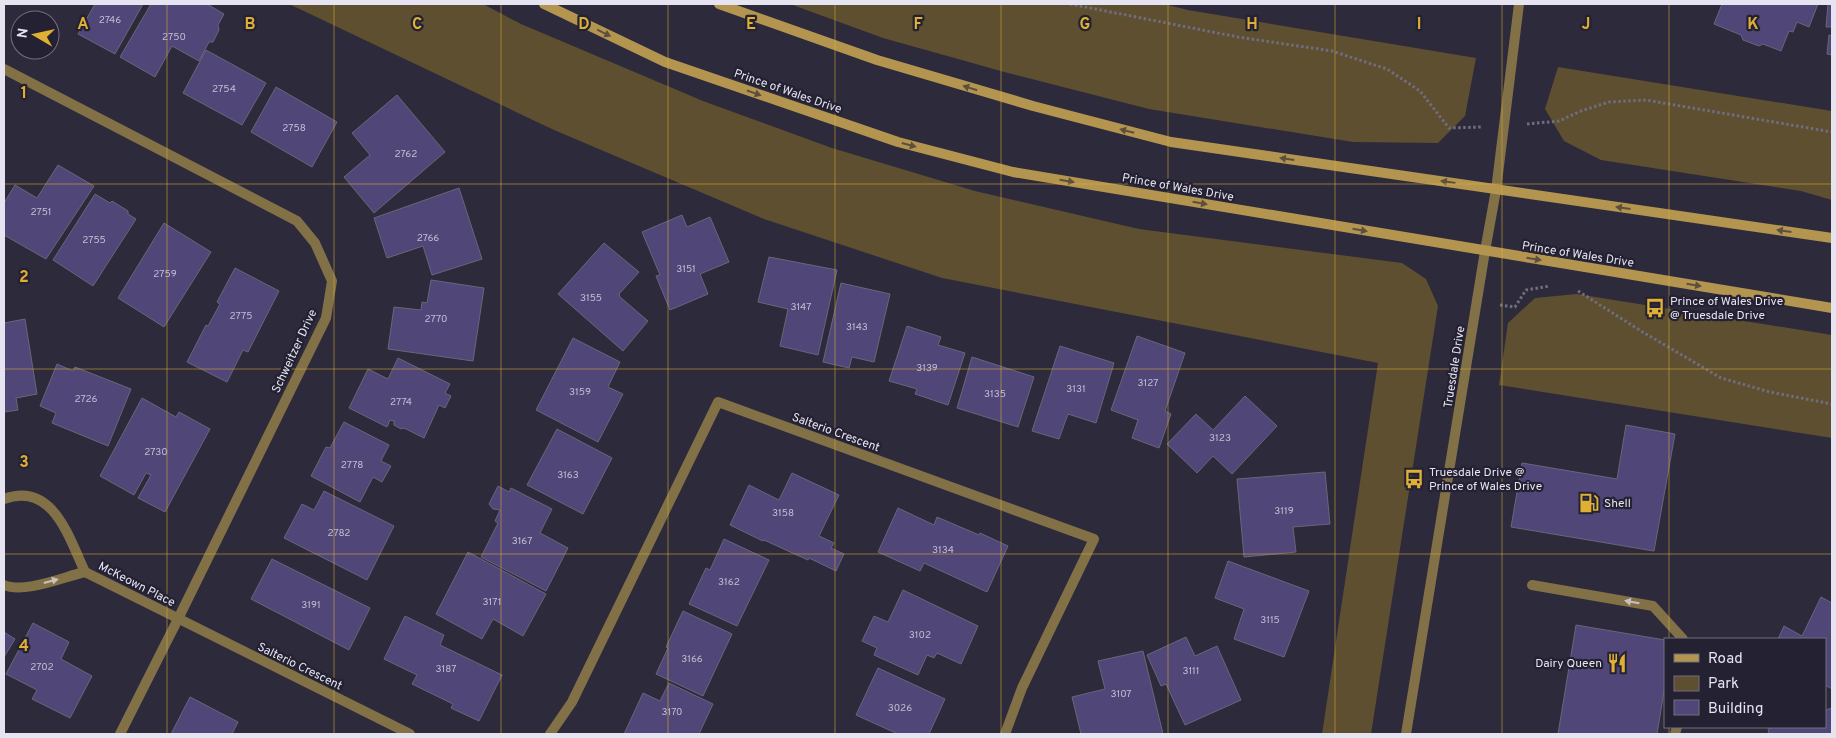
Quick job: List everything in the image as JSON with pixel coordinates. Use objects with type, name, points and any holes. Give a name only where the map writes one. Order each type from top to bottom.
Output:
[{"type":"main road","name":"Prince of Wales Drive","points":[[544,4],[666,62],[889,139],[1013,172],[1832,308]]},
{"type":"main road","points":[[719,4],[878,60],[1033,106],[1171,142],[1832,238]]},
{"type":"street","name":"Truesdale Drive","points":[[1406,734],[1496,190],[1519,4]]},
{"type":"street","name":"Schweitzer Drive","points":[[4,69],[297,221],[315,243],[332,281],[326,318],[120,734]]},
{"type":"street","name":"Salterio Crescent","points":[[550,734],[572,702],[718,402],[1094,539],[1022,688],[1005,734]]},
{"type":"street","name":"McKeown Place","points":[[4,499],[11,496],[26,496],[40,500],[52,508],[60,520],[84,572],[178,619]]},
{"type":"street","name":"McKeown Place","points":[[4,585],[24,588],[84,572]]},
{"type":"street","points":[[1532,585],[1653,606],[1682,638]]},
{"type":"street","name":"Salterio Crescent","points":[[178,619],[410,734]]},
{"type":"path","points":[[1070,4],[1238,37],[1332,51],[1388,69],[1420,91],[1449,128],[1559,121],[1608,102],[1646,100],[1832,132]]},
{"type":"path","points":[[1477,301],[1515,307],[1526,290],[1549,286],[1556,288]]},
{"type":"path","points":[[1571,290],[1578,292],[1721,378],[1770,392],[1832,404]]},
{"type":"green space","points":[[289,4],[483,4],[521,24],[703,101],[832,148],[975,191],[1139,229],[1402,263],[1426,279],[1438,306],[1371,734],[1322,734],[1378,363],[942,278],[764,219],[554,130]]},
{"type":"green space","points":[[790,4],[1164,4],[1188,10],[1476,58],[1465,116],[1438,143],[1353,142],[1149,109],[1008,73],[883,38]]},
{"type":"green space","points":[[1558,67],[1832,111],[1832,200],[1801,191],[1601,160],[1564,141],[1545,109]]},
{"type":"green space","points":[[1577,294],[1832,335],[1832,438],[1499,385],[1508,323],[1535,298]]},
{"type":"building","points":[[95,4],[143,4],[115,54],[78,34]]},
{"type":"building","points":[[151,4],[207,4],[224,14],[218,25],[219,30],[213,42],[209,42],[199,61],[172,46],[155,77],[120,57]]},
{"type":"building","points":[[1722,4],[1818,4],[1809,27],[1797,22],[1793,32],[1789,31],[1781,51],[1763,44],[1759,46],[1743,40],[1741,35],[1714,24]]},
{"type":"building","points":[[1828,4],[1832,4],[1832,27],[1826,27]]},
{"type":"building","points":[[1829,35],[1832,36],[1832,55],[1827,54]]},
{"type":"building","points":[[206,50],[266,83],[242,125],[183,93]]},
{"type":"building","points":[[276,87],[337,122],[312,167],[251,132]]},
{"type":"building","points":[[397,95],[445,152],[374,213],[344,177],[370,155],[352,133]]},
{"type":"building","points":[[58,165],[94,186],[46,259],[4,235],[4,203],[15,185],[37,198]]},
{"type":"building","points":[[459,188],[482,259],[432,275],[423,246],[387,258],[374,218]]},
{"type":"building","points":[[95,194],[110,203],[112,201],[128,211],[128,214],[136,219],[93,286],[53,260]]},
{"type":"building","points":[[682,215],[687,227],[710,217],[729,262],[700,274],[708,294],[670,310],[656,276],[660,275],[642,232]]},
{"type":"building","points":[[164,223],[211,252],[164,327],[118,298]]},
{"type":"building","points":[[604,243],[639,272],[619,294],[620,297],[648,321],[623,351],[558,294]]},
{"type":"building","points":[[769,257],[837,270],[818,355],[780,346],[788,309],[758,302]]},
{"type":"building","points":[[235,268],[279,291],[248,352],[243,350],[227,382],[187,362],[206,325],[208,326],[220,304],[217,302]]},
{"type":"building","points":[[431,280],[484,288],[473,361],[388,349],[394,307],[421,310],[422,302],[427,303]]},
{"type":"building","points":[[841,283],[890,294],[874,362],[852,357],[849,368],[823,362]]},
{"type":"building","points":[[25,319],[37,394],[16,398],[18,410],[4,412],[4,323]]},
{"type":"building","points":[[907,326],[941,337],[938,345],[965,353],[948,405],[915,394],[917,389],[889,381]]},
{"type":"building","points":[[1137,336],[1185,353],[1165,411],[1171,414],[1159,448],[1132,438],[1138,420],[1111,410]]},
{"type":"building","points":[[573,338],[620,362],[608,387],[623,394],[598,442],[536,410]]},
{"type":"building","points":[[1060,346],[1114,363],[1096,423],[1068,414],[1059,439],[1032,431]]},
{"type":"building","points":[[972,357],[1034,377],[1018,427],[957,408]]},
{"type":"building","points":[[398,358],[450,384],[445,393],[451,396],[445,408],[439,405],[424,438],[404,428],[401,429],[394,425],[394,421],[390,420],[387,427],[349,408],[368,369],[388,379]]},
{"type":"building","points":[[57,364],[73,371],[75,367],[131,389],[108,446],[52,423],[56,413],[40,406]]},
{"type":"building","points":[[1245,396],[1277,426],[1232,474],[1213,456],[1197,473],[1167,444],[1196,414],[1213,430]]},
{"type":"building","points":[[142,398],[176,417],[179,412],[210,429],[165,512],[138,498],[151,475],[146,473],[134,495],[100,476]]},
{"type":"building","points":[[344,422],[389,445],[381,461],[391,466],[382,482],[373,477],[360,502],[311,476],[326,447],[330,448]]},
{"type":"building","name":"Shell","points":[[1626,425],[1675,434],[1654,551],[1511,527],[1522,463],[1617,479]]},
{"type":"building","points":[[557,429],[612,458],[583,514],[527,485]]},
{"type":"building","points":[[1325,472],[1330,524],[1293,527],[1296,552],[1244,557],[1237,479]]},
{"type":"building","points":[[792,473],[839,495],[819,536],[834,543],[831,548],[844,554],[836,571],[809,558],[808,560],[763,541],[730,525],[749,485],[779,500]]},
{"type":"building","points":[[498,486],[509,492],[511,488],[552,509],[540,533],[568,548],[546,591],[481,557],[498,523],[495,521],[500,510],[493,509],[489,504]]},
{"type":"building","points":[[324,491],[394,526],[367,580],[284,538],[302,504],[314,510]]},
{"type":"building","points":[[898,508],[934,525],[937,517],[1008,546],[987,592],[924,563],[920,571],[878,552]]},
{"type":"building","points":[[724,539],[769,560],[737,626],[689,604],[706,568],[710,570]]},
{"type":"building","points":[[468,552],[546,594],[523,636],[493,619],[482,639],[436,614]]},
{"type":"building","points":[[272,559],[370,608],[349,650],[251,599]]},
{"type":"building","points":[[1228,561],[1309,591],[1284,657],[1234,639],[1244,609],[1215,598]]},
{"type":"building","points":[[903,590],[978,626],[961,664],[937,653],[934,658],[927,655],[918,675],[874,655],[877,648],[862,641],[874,616],[888,622]]},
{"type":"building","points":[[1821,597],[1832,603],[1832,689],[1826,686],[1826,638],[1778,638],[1784,626],[1802,636]]},
{"type":"building","points":[[683,611],[732,634],[703,696],[656,674]]},
{"type":"building","points":[[405,616],[444,635],[440,645],[502,675],[479,721],[451,708],[453,704],[412,684],[417,675],[384,659]]},
{"type":"building","points":[[33,623],[69,642],[61,659],[92,676],[70,718],[32,699],[37,690],[6,674]]},
{"type":"building","name":"Dairy Queen","points":[[1576,625],[1664,640],[1664,691],[1657,734],[1558,734]]},
{"type":"building","points":[[4,632],[15,639],[4,657]]},
{"type":"building","points":[[1186,637],[1195,656],[1217,646],[1241,700],[1185,725],[1166,684],[1161,686],[1147,655]]},
{"type":"building","points":[[1143,651],[1163,734],[1081,734],[1072,697],[1105,689],[1098,661]]},
{"type":"building","points":[[878,668],[945,699],[929,734],[898,734],[856,715]]},
{"type":"building","points":[[669,683],[713,704],[699,734],[624,734],[643,693],[660,701]]},
{"type":"building","points":[[190,697],[238,722],[232,734],[171,734]]},
{"type":"building","points":[[1832,708],[1832,734],[1764,734],[1769,733],[1768,729],[1772,728],[1826,728],[1826,710]]},
{"type":"place","name":"Prince of Wales Drive @ Truesdale Drive","points":[[1655,308]]},
{"type":"place","name":"Truesdale Drive @ Prince of Wales Drive","points":[[1414,479]]},
{"type":"place","name":"Shell","points":[[1589,503]]},
{"type":"place","name":"Dairy Queen","points":[[1617,663]]}]
